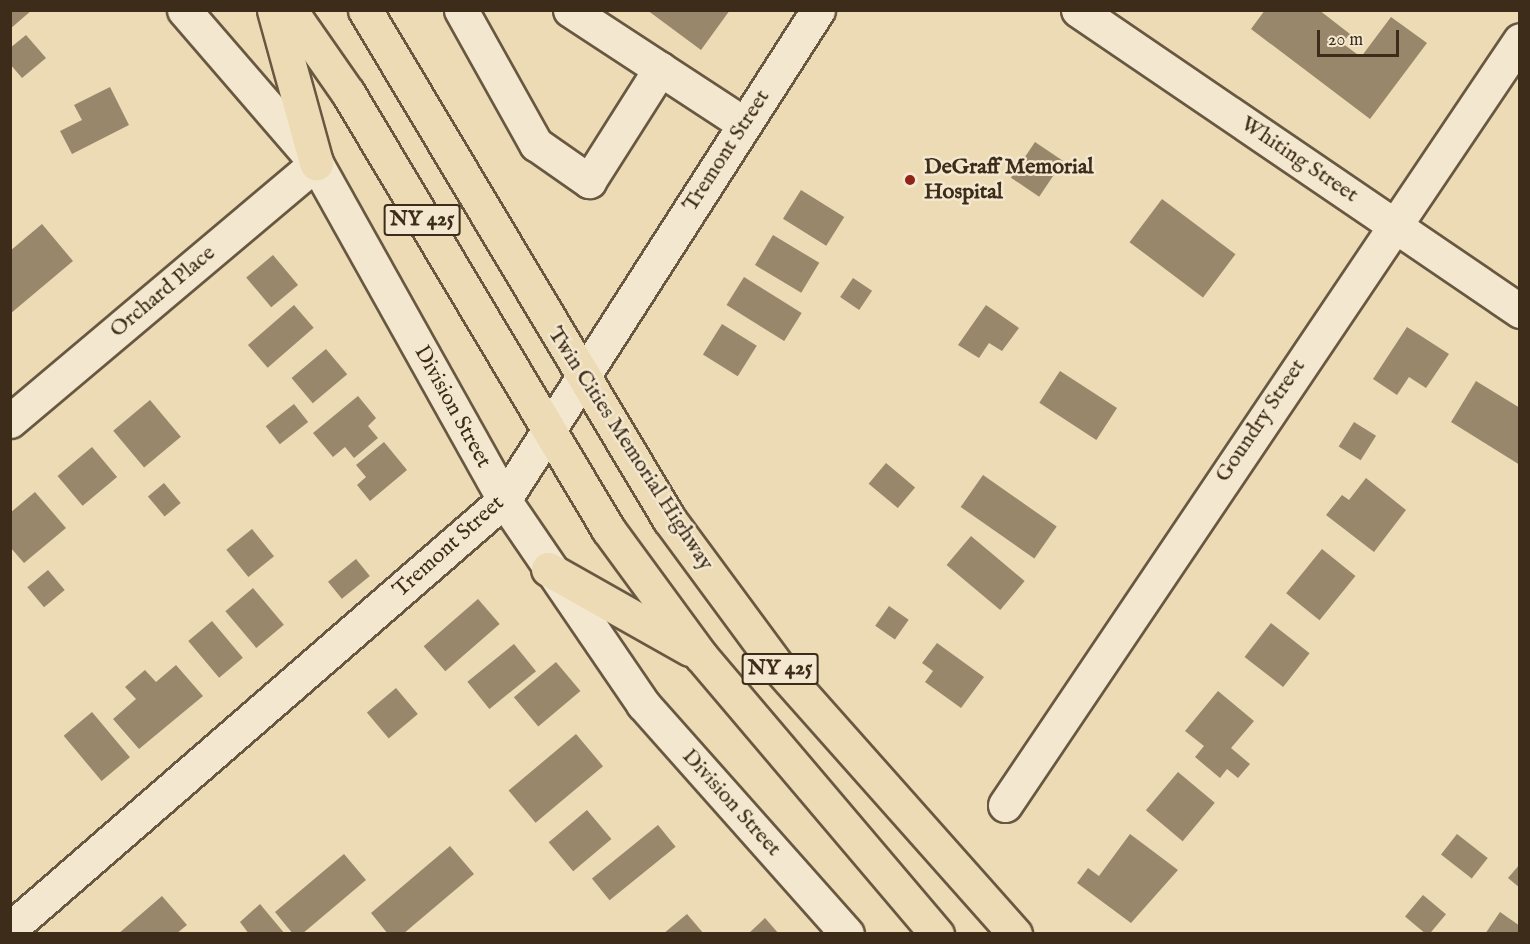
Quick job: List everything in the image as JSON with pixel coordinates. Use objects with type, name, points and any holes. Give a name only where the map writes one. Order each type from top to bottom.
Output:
[{"type":"main road","points":[[274,10],[316,163]]},
{"type":"main road","name":"NY 425","points":[[290,10],[348,93],[549,434],[608,529],[701,656],[937,933]]},
{"type":"main road","name":"Twin Cities Memorial Highway","points":[[365,10],[580,378],[669,519],[778,667],[1015,933]]},
{"type":"main road","points":[[548,569],[701,656]]},
{"type":"street","name":"Division Street","points":[[184,10],[316,163],[504,500],[548,569],[644,704],[847,933]]},
{"type":"street","points":[[570,10],[744,124]]},
{"type":"street","name":"Tremont Street","points":[[10,929],[504,500],[549,434],[580,378],[819,10]]},
{"type":"street","name":"Whiting Street","points":[[1078,10],[1520,311]]},
{"type":"street","points":[[469,11],[536,144],[589,181],[660,69]]},
{"type":"street","name":"Goundry Street","points":[[1005,805],[1393,224],[1520,40]]},
{"type":"street","name":"Orchard Place","points":[[10,421],[316,163]]},
{"type":"building","points":[[10,10],[32,10],[10,29]]},
{"type":"building","points":[[647,10],[730,10],[701,50]]},
{"type":"building","points":[[1265,10],[1319,10],[1350,34],[1342,43],[1361,57],[1391,17],[1427,43],[1370,119],[1251,29]]},
{"type":"building","points":[[26,35],[46,58],[22,78],[10,64],[10,48]]},
{"type":"building","points":[[110,87],[129,125],[72,154],[60,131],[82,120],[74,105]]},
{"type":"building","points":[[1035,142],[1063,161],[1039,197],[1011,178]]},
{"type":"building","points":[[801,190],[844,217],[826,246],[783,219]]},
{"type":"building","points":[[1162,199],[1235,254],[1203,297],[1130,242]]},
{"type":"building","points":[[42,224],[73,261],[10,314],[10,251]]},
{"type":"building","points":[[773,235],[819,263],[801,293],[755,265]]},
{"type":"building","points":[[273,255],[298,285],[271,307],[246,277]]},
{"type":"building","points":[[744,277],[802,313],[784,341],[727,305]]},
{"type":"building","points":[[853,278],[872,291],[859,310],[840,297]]},
{"type":"building","points":[[294,305],[314,328],[268,368],[248,345]]},
{"type":"building","points":[[986,305],[1019,328],[1002,351],[989,343],[979,358],[958,345]]},
{"type":"building","points":[[722,324],[757,346],[738,376],[703,355]]},
{"type":"building","points":[[1407,327],[1449,354],[1426,388],[1409,377],[1397,395],[1373,379]]},
{"type":"building","points":[[326,349],[347,374],[313,403],[292,378]]},
{"type":"building","points":[[1060,371],[1117,408],[1096,440],[1039,403]]},
{"type":"building","points":[[1476,381],[1520,408],[1520,465],[1451,422]]},
{"type":"building","points":[[358,396],[376,418],[368,426],[378,438],[354,458],[345,447],[333,457],[313,433]]},
{"type":"building","points":[[150,400],[181,437],[144,468],[113,431]]},
{"type":"building","points":[[294,404],[308,422],[280,444],[266,426]]},
{"type":"building","points":[[1354,422],[1376,436],[1361,460],[1339,447]]},
{"type":"building","points":[[384,442],[407,470],[370,501],[357,485],[366,477],[356,465]]},
{"type":"building","points":[[92,447],[117,477],[83,506],[58,476]]},
{"type":"building","points":[[886,463],[915,487],[898,508],[869,484]]},
{"type":"building","points":[[983,475],[1057,527],[1034,559],[961,507]]},
{"type":"building","points":[[1366,478],[1406,510],[1374,552],[1326,515],[1342,495],[1349,500]]},
{"type":"building","points":[[164,483],[181,503],[165,516],[148,496]]},
{"type":"building","points":[[35,492],[66,528],[24,563],[10,547],[10,513]]},
{"type":"building","points":[[252,529],[274,556],[248,577],[226,550]]},
{"type":"building","points":[[971,536],[1025,581],[1000,610],[947,565]]},
{"type":"building","points":[[1322,549],[1355,576],[1320,620],[1286,593]]},
{"type":"building","points":[[356,559],[370,576],[342,599],[328,582]]},
{"type":"building","points":[[48,570],[65,590],[44,607],[27,587]]},
{"type":"building","points":[[253,588],[284,625],[256,648],[225,611]]},
{"type":"building","points":[[478,599],[500,624],[445,671],[424,646]]},
{"type":"building","points":[[889,606],[909,620],[895,639],[875,626]]},
{"type":"building","points":[[212,621],[243,658],[219,678],[188,641]]},
{"type":"building","points":[[1271,623],[1310,653],[1283,687],[1245,657]]},
{"type":"building","points":[[937,643],[984,677],[961,708],[925,682],[933,671],[922,663]]},
{"type":"building","points":[[514,644],[536,671],[489,709],[467,682]]},
{"type":"building","points":[[556,662],[580,691],[538,726],[514,697]]},
{"type":"building","points":[[176,665],[203,696],[139,749],[113,719],[136,699],[125,687],[145,670],[156,682]]},
{"type":"building","points":[[396,688],[418,714],[389,738],[367,712]]},
{"type":"building","points":[[1218,691],[1254,721],[1231,748],[1250,764],[1238,778],[1227,769],[1220,778],[1195,757],[1204,746],[1185,731]]},
{"type":"building","points":[[92,712],[130,757],[102,781],[64,736]]},
{"type":"building","points":[[576,734],[603,766],[536,823],[509,791]]},
{"type":"building","points":[[1178,772],[1215,803],[1183,841],[1146,810]]},
{"type":"building","points":[[587,810],[611,839],[573,871],[549,842]]},
{"type":"building","points":[[658,825],[676,847],[610,900],[592,878]]},
{"type":"building","points":[[1130,834],[1178,870],[1131,923],[1077,883],[1088,868],[1099,876]]},
{"type":"building","points":[[1457,834],[1488,858],[1472,878],[1441,854]]},
{"type":"building","points":[[450,846],[474,874],[403,934],[388,934],[371,913]]},
{"type":"building","points":[[344,854],[366,880],[302,934],[293,934],[275,912]]},
{"type":"building","points":[[1520,864],[1520,888],[1508,878]]},
{"type":"building","points":[[1423,895],[1446,914],[1429,934],[1426,934],[1405,916]]},
{"type":"building","points":[[162,896],[187,925],[176,934],[118,934]]},
{"type":"building","points":[[260,904],[285,934],[249,934],[240,922]]},
{"type":"building","points":[[1500,912],[1520,926],[1520,934],[1485,934]]},
{"type":"building","points":[[687,914],[704,934],[663,934]]},
{"type":"building","points":[[765,918],[779,934],[748,934]]},
{"type":"place","name":"DeGraff Memorial Hospital","points":[[910,180]]}]
